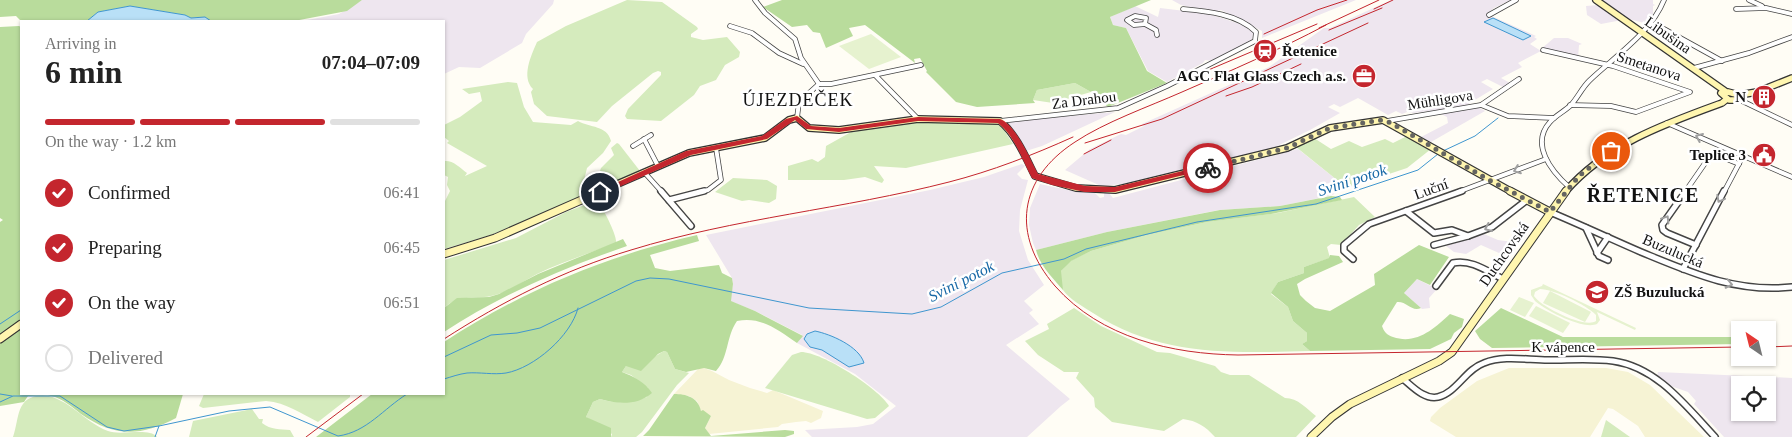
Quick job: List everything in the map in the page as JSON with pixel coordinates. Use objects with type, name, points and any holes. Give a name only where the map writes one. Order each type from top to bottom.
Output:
[{"type":"main road","name":"Duchcovská","points":[[1550,212],[1569,187],[1586,170],[1611,151],[1639,135],[1667,123]]},
{"type":"street","points":[[755,0],[765,13],[795,39],[801,58],[819,84]]},
{"type":"street","points":[[1488,15],[1516,0]]},
{"type":"street","name":"Libušina","points":[[1596,0],[1726,91]]},
{"type":"street","points":[[1569,187],[1542,153],[1541,141],[1544,130],[1554,118],[1570,105],[1580,89],[1641,31],[1662,8],[1664,0]]},
{"type":"street","points":[[1749,0],[1766,8],[1792,14]]},
{"type":"street","points":[[1736,8],[1766,8]]},
{"type":"street","name":"Za Drahou","points":[[1000,121],[1114,109],[1167,86],[1254,43],[1256,32],[1246,24],[1206,12],[1183,9]]},
{"type":"street","points":[[1145,24],[1146,18],[1135,16],[1128,20],[1134,25],[1145,24],[1156,30],[1157,35]]},
{"type":"street","name":"Libušina","points":[[1647,23],[1664,29],[1722,61]]},
{"type":"street","points":[[730,26],[752,33],[779,53],[805,64]]},
{"type":"street","points":[[1694,68],[1722,61],[1792,37]]},
{"type":"street","name":"Smetanova","points":[[1543,50],[1606,64],[1690,92],[1636,112],[1611,106],[1570,105]]},
{"type":"street","points":[[921,65],[831,84],[819,84],[796,104],[797,118],[810,128],[848,130],[918,119],[1000,121],[1005,125],[1022,151],[1035,176],[1076,188],[1115,190],[1287,148],[1330,128],[1387,121],[1489,180],[1550,212]]},
{"type":"street","points":[[875,75],[918,119]]},
{"type":"street","name":"Duchcovská","points":[[1667,123],[1722,103],[1727,99],[1739,98],[1792,78]]},
{"type":"street","name":"Mühligova","points":[[1387,121],[1481,105],[1519,79]]},
{"type":"street","points":[[1727,99],[1720,94],[1726,91],[1792,125]]},
{"type":"street","points":[[1481,105],[1508,116],[1554,118]]},
{"type":"street","points":[[445,254],[495,238],[689,153],[762,139],[772,134],[789,120],[797,118]]},
{"type":"street","points":[[1667,123],[1792,177]]},
{"type":"street","points":[[633,146],[651,135]]},
{"type":"street","points":[[644,140],[658,166]]},
{"type":"street","points":[[669,200],[708,190],[721,180],[716,148]]},
{"type":"street","points":[[1696,245],[1663,230],[1662,225],[1710,156],[1719,156],[1739,164]]},
{"type":"street","points":[[1683,269],[1743,156]]},
{"type":"street","name":"Luční","points":[[1353,259],[1344,251],[1344,245],[1364,226],[1546,159]]},
{"type":"street","points":[[644,172],[691,226]]},
{"type":"street","points":[[1434,245],[1492,227],[1527,200]]},
{"type":"street","points":[[1406,211],[1434,233],[1453,229],[1468,236]]},
{"type":"street","name":"Duchcovská","points":[[1311,437],[1343,409],[1452,352],[1550,212]]},
{"type":"street","name":"Buzulucká","points":[[1550,212],[1717,282],[1745,288],[1778,290],[1792,287]]},
{"type":"street","points":[[1586,228],[1599,256],[1608,260]]},
{"type":"street","points":[[1597,253],[1608,237]]},
{"type":"street","points":[[1436,286],[1456,261],[1464,262],[1503,279]]},
{"type":"street","points":[[0,339],[20,325]]},
{"type":"street","name":"K vápence","points":[[1402,378],[1423,395],[1437,398],[1448,391],[1467,372],[1485,362],[1511,360],[1614,361],[1637,368],[1653,377],[1672,393],[1715,437]]},
{"type":"shaded area","points":[[362,0],[554,0],[553,4],[526,34],[522,43],[480,68],[459,67],[445,74],[445,20],[307,20],[339,14]]},
{"type":"shaded area","points":[[1172,0],[1356,0],[1262,38],[1262,31],[1221,10],[1215,12],[1217,13],[1181,5]]},
{"type":"shaded area","points":[[1391,0],[1511,0],[1494,8],[1487,14],[1536,36],[1534,37],[1537,39],[1530,44],[1541,51],[1518,63],[1522,67],[1501,78],[1512,84],[1505,88],[1487,79],[1481,82],[1493,89],[1465,106],[1402,114],[1396,111],[1388,115],[1358,98],[1340,107],[1334,104],[1328,107],[1340,113],[1269,150],[1134,183],[1101,186],[1065,170],[1090,149],[1121,134],[1126,135],[1144,126],[1142,124],[1269,67],[1324,28],[1330,28]]},
{"type":"shaded area","points":[[1602,0],[1653,0],[1655,5],[1653,6],[1653,14],[1644,23],[1629,19]]},
{"type":"shaded area","points":[[1598,5],[1622,20],[1601,24],[1587,15],[1586,6]]},
{"type":"shaded area","points":[[1135,6],[1158,17],[1160,8],[1210,14],[1249,27],[1253,33],[1252,40],[1212,61],[1205,60],[1203,63],[1167,82],[1148,71],[1126,28],[1113,25],[1110,17]]},
{"type":"shaded area","points":[[1554,38],[1568,38],[1582,44],[1579,45],[1578,58],[1541,49]]},
{"type":"shaded area","points":[[1478,107],[1485,111],[1431,142],[1421,137],[1448,123],[1447,117],[1441,114]]},
{"type":"shaded area","points":[[1115,112],[1042,146],[1026,151],[1007,121]]},
{"type":"shaded area","points":[[1298,149],[1347,188],[1330,196],[1280,206],[1219,210],[1107,232],[1036,250],[1033,243],[1029,225],[1030,208],[1040,184],[1077,192],[1094,192],[1100,198],[1104,197],[1104,193],[1108,192],[1113,198]]},
{"type":"shaded area","points":[[1022,164],[1025,166],[1017,174],[1022,179],[1028,180],[1020,210],[1019,231],[1028,260],[1044,285],[1024,301],[1033,310],[1029,313],[1039,324],[1006,345],[1070,399],[1027,437],[812,437],[805,430],[857,427],[873,424],[896,406],[855,374],[797,343],[802,335],[755,311],[730,301],[733,284],[732,278],[706,235],[930,190],[984,177]]},
{"type":"shaded area","points":[[1484,234],[1498,240],[1513,242],[1517,247],[1508,257],[1481,245],[1466,254],[1454,252],[1446,246]]},
{"type":"shaded area","points":[[1417,279],[1437,289],[1429,298],[1430,308],[1422,309],[1404,293]]},
{"type":"shaded area","points":[[699,368],[712,371],[750,388],[767,393],[773,390],[823,411],[821,418],[811,423],[806,421],[796,422],[782,424],[778,427],[709,434],[705,428],[711,416],[701,411],[697,401],[689,396],[674,394]]},
{"type":"shaded area","points":[[1509,368],[1606,368],[1628,372],[1650,385],[1704,437],[1645,437],[1638,426],[1613,409],[1608,408],[1590,437],[1456,437],[1430,421],[1431,417],[1440,408],[1477,381]]},
{"type":"shaded area","points":[[1658,372],[1747,376],[1731,376],[1731,421],[1776,421],[1776,377],[1792,378],[1792,437],[1724,437],[1694,404],[1696,401],[1688,392],[1668,385],[1657,376]]},
{"type":"green space","points":[[0,0],[362,0],[347,11],[299,20],[210,20],[205,17],[191,18],[185,15],[130,6],[98,12],[88,20],[20,20],[16,16],[0,17]]},
{"type":"green space","points":[[627,0],[662,2],[697,27],[698,29],[691,34],[691,37],[703,40],[727,37],[740,52],[739,57],[725,65],[716,80],[700,86],[694,95],[661,121],[627,119],[625,116],[628,109],[661,75],[661,72],[658,71],[612,106],[597,122],[547,116],[534,104],[531,92],[533,89],[529,84],[527,73],[537,42],[566,26]]},
{"type":"green space","points":[[782,0],[1151,0],[1110,17],[1113,25],[1126,28],[1147,71],[1167,83],[1108,107],[1091,92],[1075,83],[1037,90],[1033,100],[1035,103],[977,107],[956,102],[926,72],[920,58],[914,59],[915,63],[865,25],[849,28],[853,36],[826,48],[820,33],[813,32],[807,25],[792,27],[763,7]]},
{"type":"green space","points":[[20,26],[20,395],[43,395],[28,396],[24,402],[0,406],[0,222],[3,220],[0,218],[0,27]]},
{"type":"green space","points":[[871,34],[901,57],[869,69],[839,46]]},
{"type":"green space","points":[[508,82],[517,83],[524,107],[533,122],[571,125],[578,121],[602,129],[611,141],[603,153],[587,168],[580,197],[491,235],[445,249],[445,201],[450,191],[447,185],[448,177],[445,176],[445,161],[459,166],[467,173],[465,176],[487,166],[447,143],[449,141],[445,138],[445,124],[460,117],[482,101],[480,92],[469,94],[462,89]]},
{"type":"green space","points":[[1075,83],[1091,92],[1053,103],[1033,100],[1037,90]]},
{"type":"green space","points":[[920,120],[995,123],[1002,127],[1013,144],[906,168],[874,166],[884,180],[882,183],[865,177],[844,180],[788,180],[788,166],[812,159],[818,162],[825,157],[826,146],[851,132]]},
{"type":"green space","points":[[1407,136],[1431,149],[1407,168],[1347,188],[1296,147],[1314,138],[1331,149],[1349,141],[1362,147],[1385,139],[1393,143]]},
{"type":"green space","points":[[617,143],[640,171],[608,185],[599,174],[601,168],[614,155],[611,148]]},
{"type":"green space","points":[[733,178],[767,180],[777,186],[776,199],[769,203],[749,200],[742,201],[715,192]]},
{"type":"green space","points":[[1331,196],[1340,197],[1342,200],[1271,214],[1207,222],[1147,235],[1091,251],[1071,261],[1061,271],[1063,290],[1044,267],[1036,250],[1107,232],[1220,210],[1280,206]]},
{"type":"green space","points":[[1354,197],[1375,217],[1359,225],[1341,245],[1331,244],[1327,247],[1330,258],[1304,267],[1304,273],[1278,282],[1271,294],[1288,307],[1293,321],[1307,333],[1307,341],[1302,344],[1310,351],[1225,351],[1171,345],[1145,338],[1119,327],[1077,303],[1062,288],[1061,271],[1070,261],[1091,251],[1147,235],[1207,222],[1278,213]]},
{"type":"green space","points":[[595,201],[598,202],[615,235],[616,243],[537,274],[497,295],[456,300],[445,307],[445,260],[516,238],[566,212]]},
{"type":"green space","points":[[697,235],[699,241],[650,255],[655,268],[670,271],[719,265],[722,273],[732,278],[731,301],[803,336],[797,343],[762,322],[754,320],[737,321],[733,327],[723,359],[716,371],[704,368],[686,372],[675,369],[667,352],[664,351],[658,354],[641,371],[626,366],[622,372],[639,380],[652,393],[640,400],[627,403],[600,399],[593,402],[586,417],[611,428],[611,437],[316,437],[371,395],[445,395],[445,341],[534,291],[630,253]]},
{"type":"green space","points":[[623,239],[627,246],[533,283],[488,306],[445,331],[445,307],[457,298],[489,297],[499,294],[538,274]]},
{"type":"green space","points":[[1419,245],[1449,257],[1430,285],[1417,279],[1404,293],[1421,308],[1414,309],[1404,303],[1397,302],[1382,326],[1386,333],[1391,336],[1409,339],[1431,330],[1450,314],[1464,319],[1462,327],[1454,333],[1451,339],[1430,349],[1310,351],[1302,344],[1307,341],[1307,333],[1293,321],[1288,307],[1271,293],[1278,282],[1304,273],[1304,267],[1329,258],[1330,255],[1339,256],[1343,262],[1297,284],[1300,295],[1306,301],[1315,308],[1330,311],[1375,285],[1374,274]]},
{"type":"green space","points":[[1543,284],[1636,328],[1635,330],[1597,312],[1600,320],[1597,324],[1583,324],[1565,318],[1535,301],[1531,295],[1531,290]],"holes":[[[1540,289],[1578,302],[1596,315],[1596,321],[1590,323],[1573,320],[1545,306],[1534,296],[1535,292]]]},
{"type":"green space","points":[[1550,291],[1591,312],[1585,322],[1543,303]]},
{"type":"green space","points":[[1519,297],[1534,303],[1525,317],[1510,310]]},
{"type":"green space","points":[[1536,306],[1570,323],[1563,333],[1529,316]]},
{"type":"green space","points":[[1074,308],[1101,326],[1157,352],[1170,353],[1215,366],[1221,372],[1230,375],[1249,375],[1285,398],[1298,402],[1316,416],[1296,437],[1215,437],[1200,425],[1183,419],[1164,431],[1112,422],[1095,407],[1094,398],[1076,378],[1079,372],[1064,372],[1038,355],[1025,341],[1049,329],[1047,324]]},
{"type":"green space","points":[[1501,308],[1563,337],[1731,337],[1731,344],[1492,348],[1480,339],[1475,331]]},
{"type":"green space","points":[[664,351],[667,352],[675,369],[689,373],[677,385],[642,432],[636,437],[611,437],[612,434],[586,417],[593,402],[600,399],[624,402],[647,397],[648,388],[631,375],[622,372],[626,366],[654,357]]},
{"type":"green space","points":[[801,352],[822,358],[849,372],[874,390],[889,406],[875,418],[867,419],[765,388],[792,355]]},
{"type":"green space","points":[[674,394],[691,397],[697,402],[701,411],[703,410],[711,416],[705,428],[711,436],[785,430],[794,431],[794,434],[785,437],[643,436]]},
{"type":"green space","points":[[43,395],[69,405],[91,422],[108,431],[120,433],[141,432],[153,434],[157,437],[13,437],[18,415],[23,404],[27,400]]},
{"type":"green space","points":[[48,395],[183,395],[176,418],[151,429],[127,432],[93,422],[55,397]]},
{"type":"green space","points":[[204,395],[350,395],[350,397],[318,422],[287,406],[274,402],[266,401],[203,408],[199,406]]},
{"type":"green space","points":[[252,409],[259,419],[263,419],[262,423],[265,425],[276,429],[290,430],[294,437],[189,437],[193,421]]},
{"type":"green space","points":[[1606,420],[1630,437],[1601,437]]},
{"type":"water","points":[[130,6],[185,15],[191,18],[205,17],[210,20],[88,20],[98,12]]},
{"type":"water","points":[[1493,18],[1531,36],[1523,40],[1484,22]]},
{"type":"water","points":[[815,331],[836,338],[850,346],[864,363],[849,367],[822,350],[810,347],[804,339],[807,334]]},
{"type":"waterway","name":"Sviní potok","points":[[1443,151],[1475,136],[1498,118]]},
{"type":"waterway","name":"Sviní potok","points":[[577,310],[636,281],[650,278],[669,279],[809,308],[912,314],[941,307],[1002,273],[1064,259],[1086,249],[1197,222],[1316,204],[1418,170],[1438,154]]},
{"type":"waterway","points":[[445,357],[491,335],[517,333],[540,328],[577,310]]},
{"type":"waterway","name":"Sviní potok","points":[[445,379],[467,373],[506,373],[528,365],[560,340],[574,319],[577,310]]},
{"type":"waterway","points":[[0,324],[20,311]]},
{"type":"waterway","name":"Sviní potok","points":[[0,394],[12,396]]},
{"type":"waterway","name":"Sviní potok","points":[[159,426],[229,411],[270,407],[338,436],[358,430],[406,395]]},
{"type":"waterway","name":"Sviní potok","points":[[0,402],[13,396],[60,396],[107,427],[124,431],[159,426]]},
{"type":"waterway","points":[[155,437],[159,426]]},
{"type":"railway","points":[[1264,34],[1317,10],[1347,0]]},
{"type":"railway","points":[[1319,28],[1379,0]]},
{"type":"railway","points":[[1374,9],[1393,0]]},
{"type":"railway","points":[[1329,30],[1382,8]]},
{"type":"railway","points":[[1085,143],[1162,119],[1368,23]]},
{"type":"railway","points":[[1199,74],[1317,24]]},
{"type":"railway","points":[[1326,25],[1254,60],[1100,128],[1075,142],[1056,157],[1042,173],[1032,190],[1027,209],[1027,228],[1032,247],[1041,267],[1055,286],[1073,304],[1094,319],[1139,340],[1188,351],[1213,354],[1731,347]]},
{"type":"railway","points":[[1226,96],[1252,87],[1301,64]]},
{"type":"railway","points":[[445,338],[511,299],[558,277],[606,258],[670,239],[710,230],[870,200],[949,182],[1012,162],[1073,137]]},
{"type":"railway","points":[[1084,154],[1111,140]]},
{"type":"railway","points":[[1776,347],[1792,346]]},
{"type":"railway","points":[[306,437],[362,395]]},
{"type":"way so far","points":[[1208,168],[1287,148],[1330,128],[1382,120],[1391,123],[1489,180],[1550,212],[1579,176],[1611,151]]},
{"type":"place","name":"Řetenice","points":[[1265,51]]},
{"type":"place","name":"AGC Flat Glass Czech a.s.","points":[[1364,76]]},
{"type":"place","name":"N","points":[[1764,97]]},
{"type":"place","name":"Teplice 3","points":[[1764,155]]},
{"type":"place","name":"ZŠ Buzulucká","points":[[1597,292]]},
{"type":"district","name":"ÚJEZDEČEK","points":[[798,100]]},
{"type":"district","name":"ŘETENICE","points":[[1643,195]]},
{"type":"route","points":[[600,192],[689,153],[765,138],[793,118],[800,119],[809,128],[839,130],[851,130],[918,119],[1000,121],[1005,125],[1022,151],[1035,176],[1076,188],[1115,190],[1208,168]]}]
